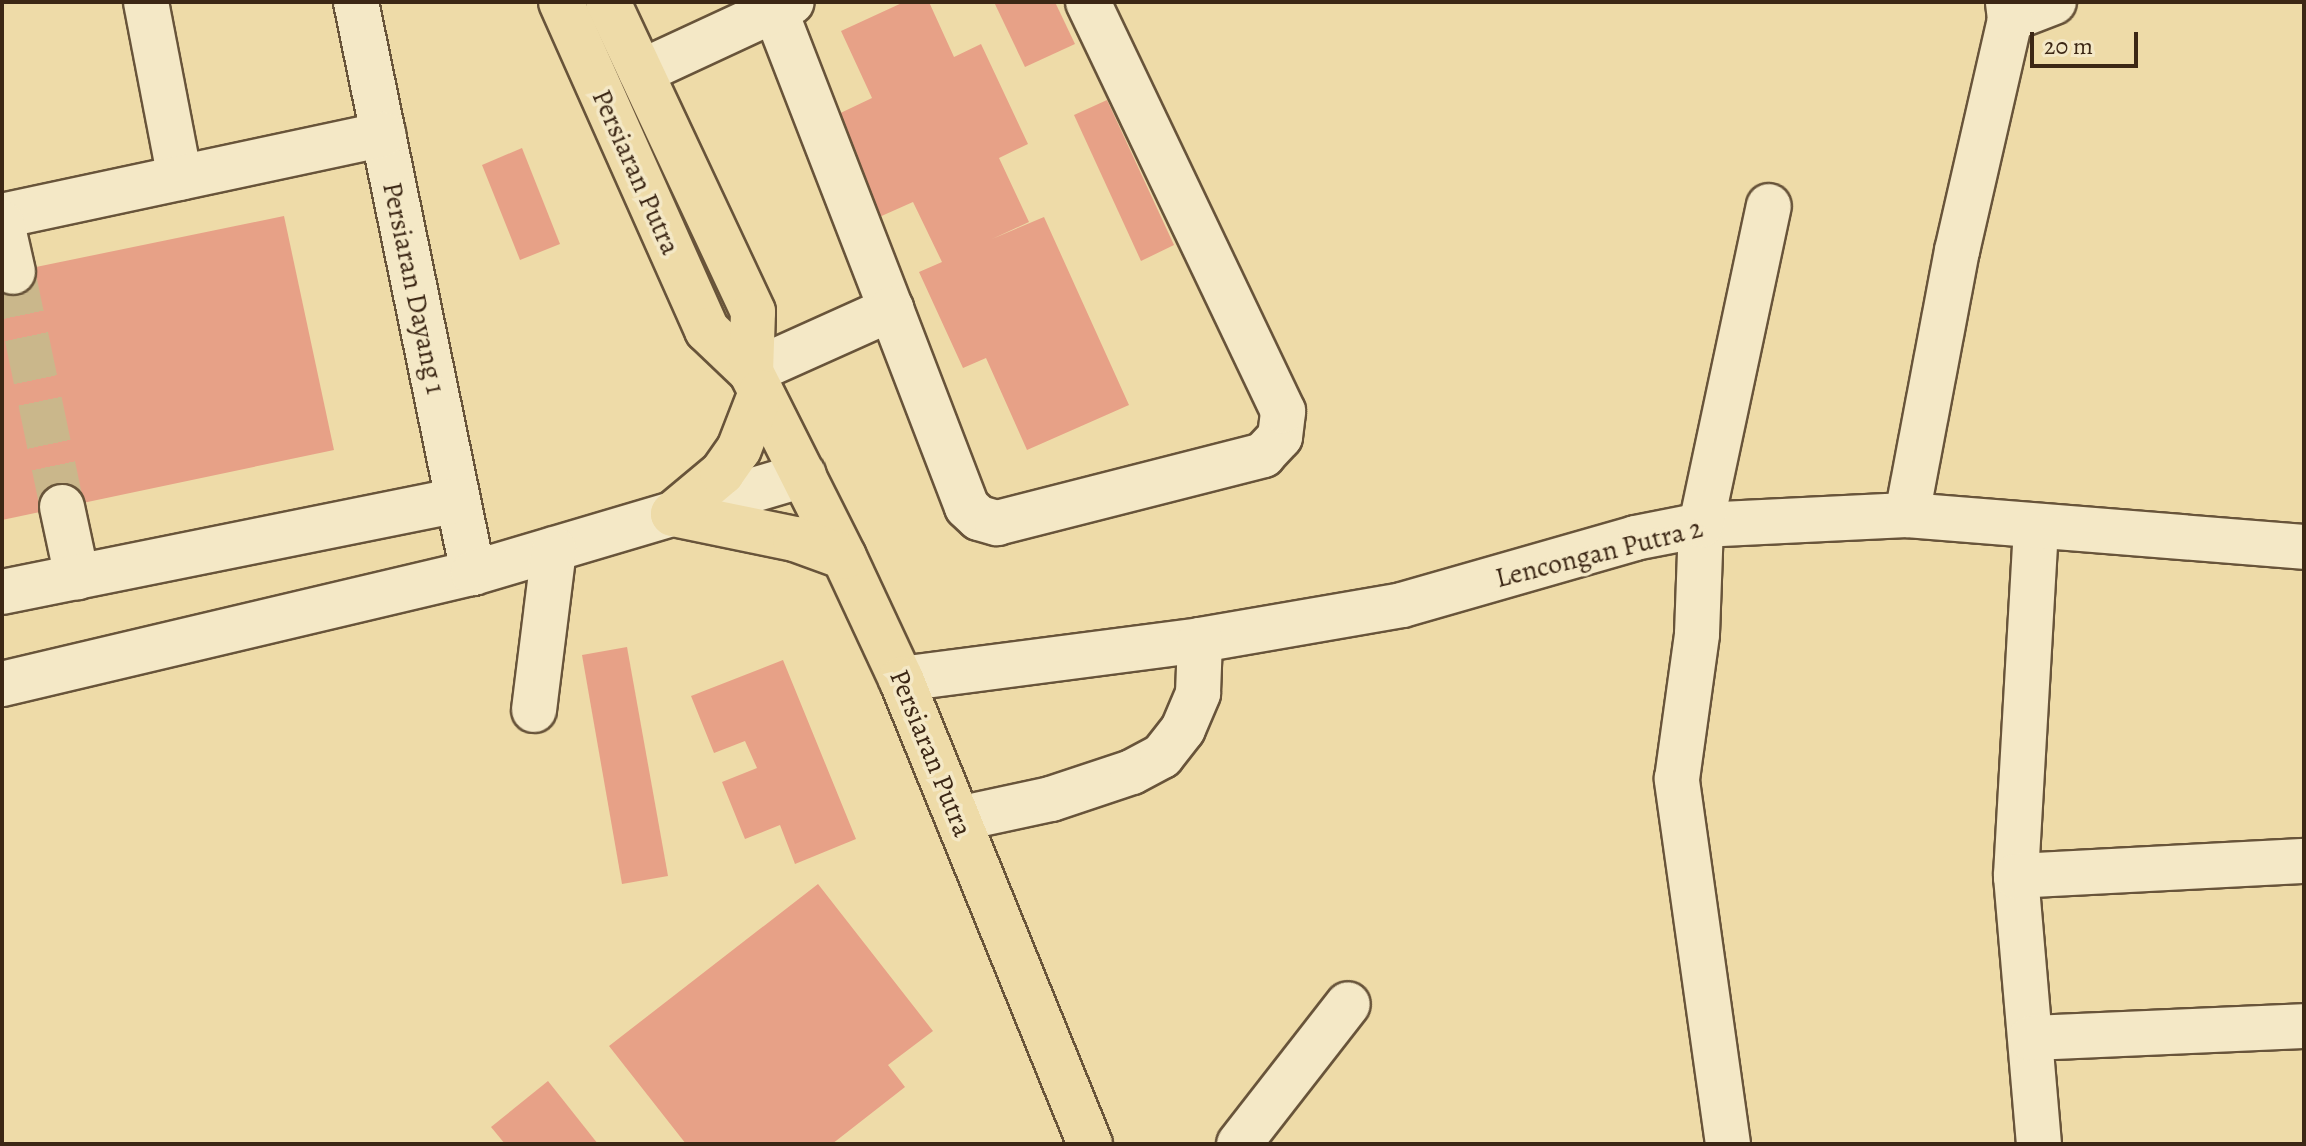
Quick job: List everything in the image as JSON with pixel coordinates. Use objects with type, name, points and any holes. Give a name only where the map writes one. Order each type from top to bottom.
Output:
[{"type":"main road","name":"Persiaran Putra","points":[[561,2],[707,330],[756,382],[901,679],[1090,1144]]},
{"type":"main road","name":"Persiaran Putra","points":[[608,2],[753,312],[756,382]]},
{"type":"main road","points":[[673,514],[722,473],[739,449],[756,382]]},
{"type":"main road","points":[[673,514],[795,539],[844,557]]},
{"type":"street","points":[[146,2],[180,178]]},
{"type":"street","name":"Persiaran Dayang 1","points":[[356,2],[473,573]]},
{"type":"street","points":[[641,72],[784,6],[891,309],[967,507],[979,518],[997,523],[1263,455],[1280,437],[1283,411],[1088,2]]},
{"type":"street","points":[[1907,515],[1957,251],[2009,11],[2054,2]]},
{"type":"street","points":[[2,216],[383,134]]},
{"type":"street","points":[[1728,1144],[1677,779],[1697,634],[1701,525],[1769,206]]},
{"type":"street","points":[[2,223],[13,272]]},
{"type":"street","points":[[756,382],[891,309]]},
{"type":"street","points":[[2,684],[473,573],[804,475]]},
{"type":"street","points":[[2,592],[458,500]]},
{"type":"street","points":[[62,507],[77,577]]},
{"type":"street","name":"Lencongan Putra 2","points":[[901,679],[1200,640],[1402,605],[1635,538],[1701,525],[1907,515],[2036,528],[2304,547]]},
{"type":"street","points":[[2036,528],[2016,876],[2039,1144]]},
{"type":"street","points":[[534,710],[554,549]]},
{"type":"street","points":[[958,819],[1051,799],[1132,772],[1162,756],[1183,729],[1198,693],[1200,640]]},
{"type":"street","points":[[2016,876],[2304,861]]},
{"type":"street","points":[[1239,1144],[1348,1004]]},
{"type":"street","points":[[2031,1038],[2304,1026]]},
{"type":"building","points":[[904,2],[929,2],[954,57],[981,44],[1028,144],[999,158],[1029,222],[992,239],[1044,217],[1129,405],[1027,450],[986,358],[963,368],[919,272],[942,262],[913,202],[877,218],[830,118],[872,98],[841,31]]},
{"type":"building","points":[[994,2],[1055,2],[1075,44],[1025,67]]},
{"type":"building","points":[[1107,100],[1174,245],[1141,261],[1074,115]]},
{"type":"building","points":[[522,148],[560,244],[520,260],[482,165]]},
{"type":"building","points":[[284,216],[334,450],[2,520],[2,274]]},
{"type":"building","points":[[627,647],[668,876],[622,884],[582,655]]},
{"type":"building","points":[[783,660],[856,839],[795,864],[780,825],[745,839],[722,782],[757,768],[745,741],[714,753],[691,696]]},
{"type":"building","points":[[818,884],[933,1031],[888,1065],[905,1087],[832,1144],[686,1144],[609,1046]]},
{"type":"building","points":[[548,1081],[598,1144],[505,1144],[491,1127]]},
{"type":"tunnel","points":[[13,272],[62,507]]}]
